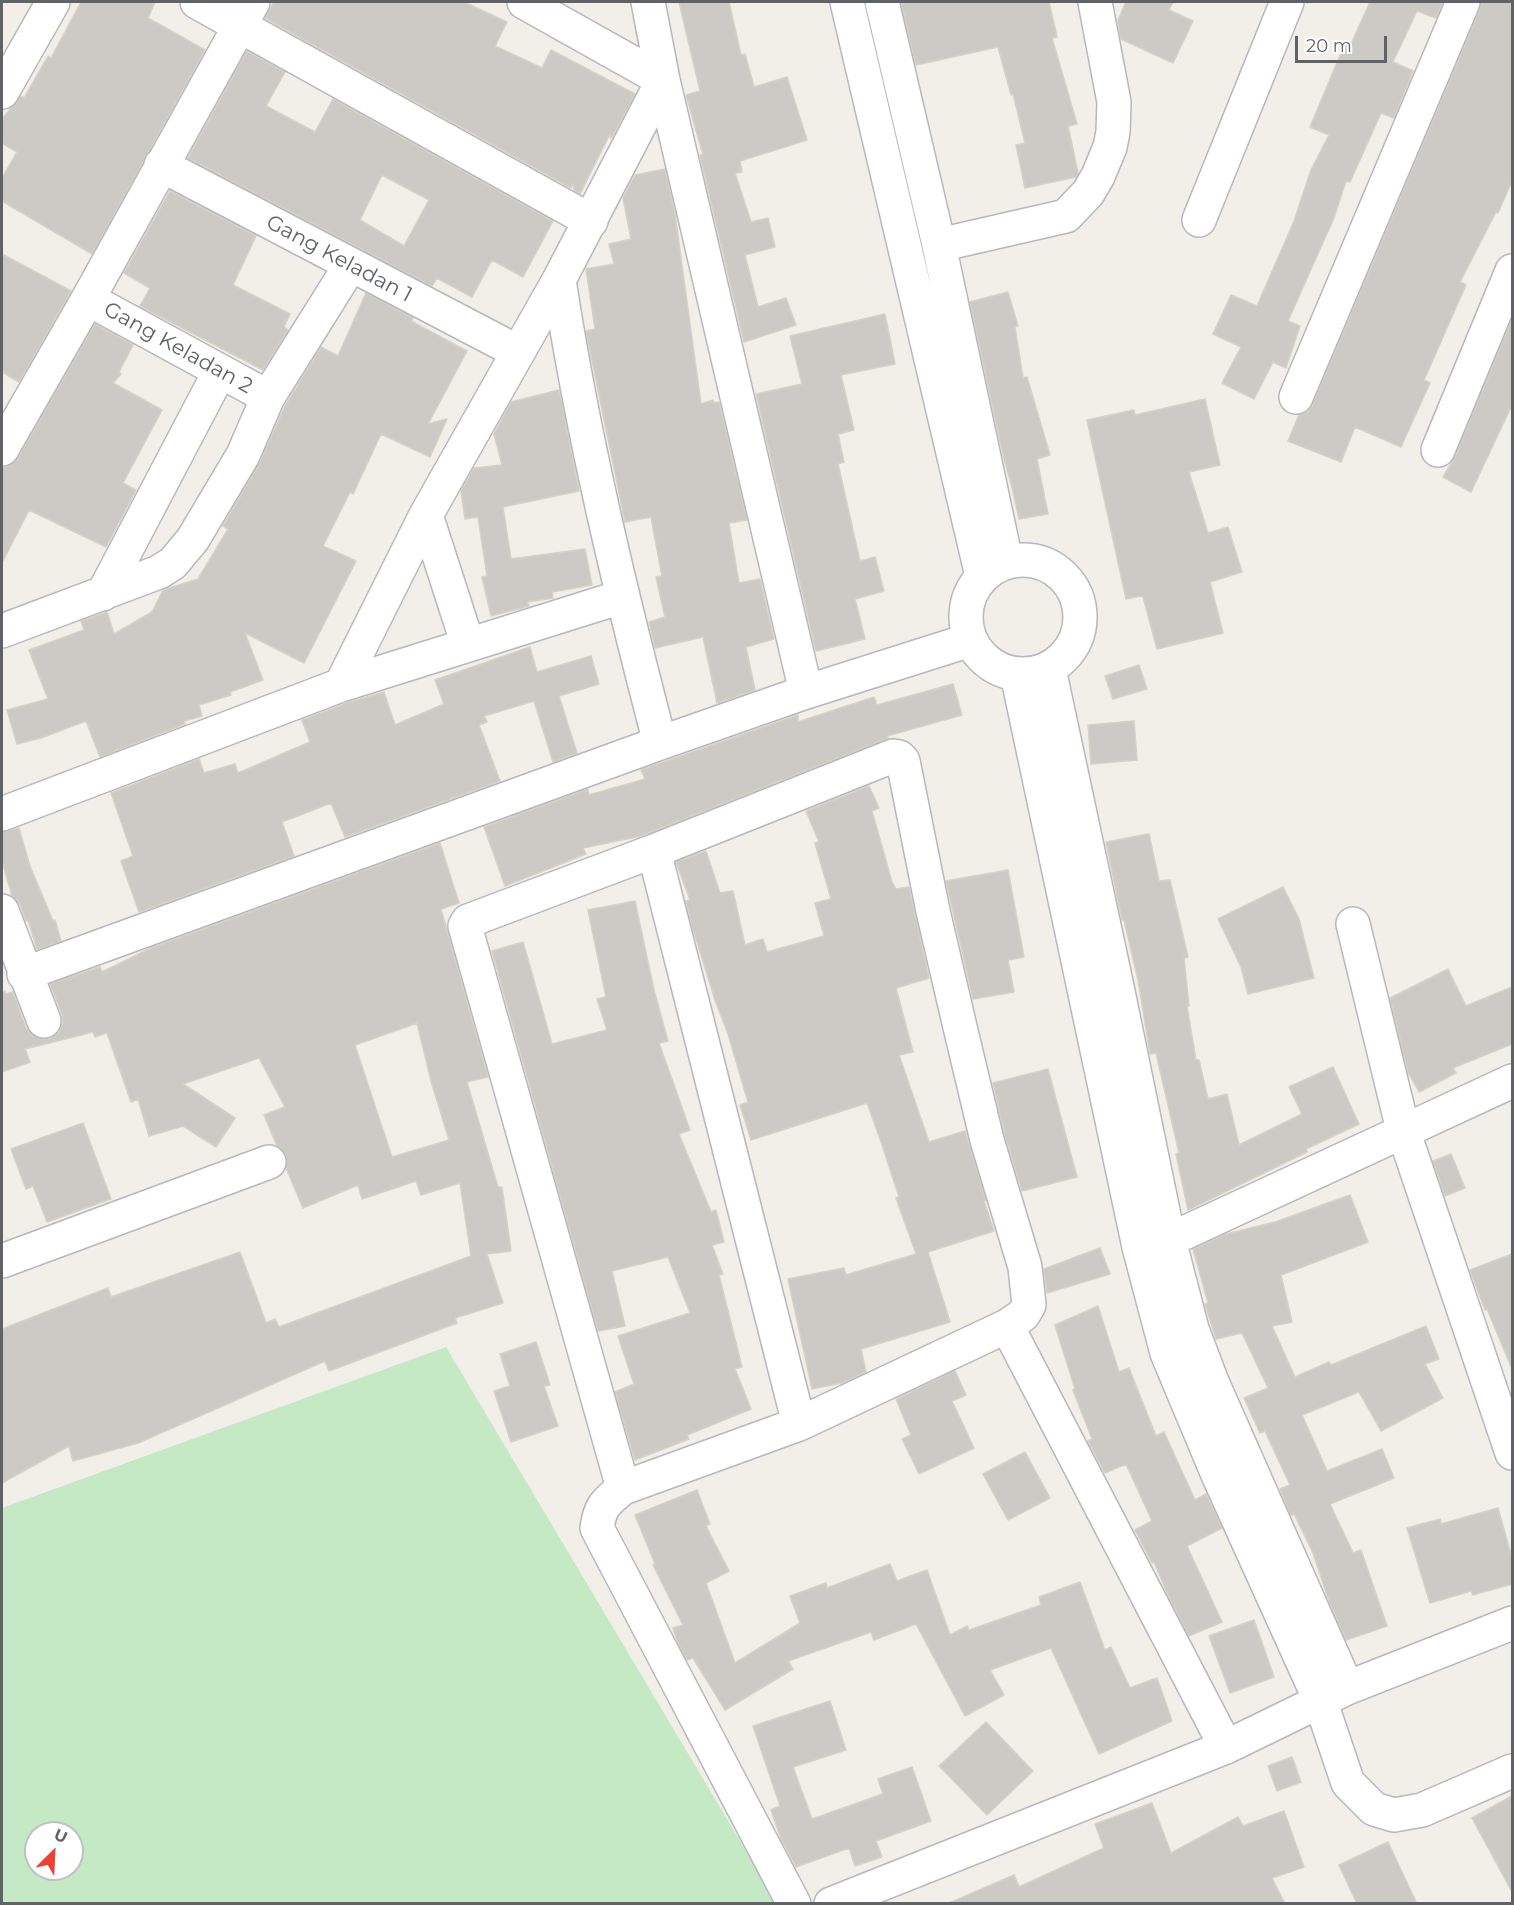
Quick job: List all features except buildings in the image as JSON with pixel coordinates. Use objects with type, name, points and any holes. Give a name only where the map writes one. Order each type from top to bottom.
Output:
[{"type":"street","points":[[2,92],[53,2]]},
{"type":"street","points":[[197,2],[246,14],[591,220]]},
{"type":"street","points":[[524,2],[663,80]]},
{"type":"street","points":[[648,2],[663,80],[806,692]]},
{"type":"street","points":[[847,2],[994,569]]},
{"type":"street","points":[[882,2],[939,245],[994,569]]},
{"type":"street","points":[[939,245],[1066,216],[1088,193],[1110,147],[1113,132],[1114,102],[1095,2]]},
{"type":"street","points":[[1198,220],[1287,2]]},
{"type":"street","points":[[1296,397],[1463,2]]},
{"type":"street","points":[[2,449],[246,14]]},
{"type":"street","points":[[341,685],[426,515],[559,280],[663,80]]},
{"type":"street","name":"Gang Keladan 1","points":[[161,165],[518,352]]},
{"type":"street","points":[[2,631],[159,572],[173,563],[193,539],[243,455],[268,397],[350,266]]},
{"type":"street","points":[[1438,450],[1512,271]]},
{"type":"street","points":[[559,280],[587,436],[621,597],[660,743]]},
{"type":"street","name":"Gang Keladan 2","points":[[88,298],[268,397]]},
{"type":"street","points":[[103,594],[220,371]]},
{"type":"street","points":[[426,515],[468,645]]},
{"type":"street","points":[[1030,560],[1054,568],[1072,585],[1081,608],[1079,632],[1068,654],[1049,669],[1017,674],[998,669],[982,657],[970,640],[966,618],[969,596],[994,569],[1030,560]]},
{"type":"street","points":[[2,814],[341,685],[621,597]]},
{"type":"street","points":[[24,974],[660,743],[806,692],[970,640]]},
{"type":"street","points":[[1049,669],[1116,982],[1154,1243],[1167,1353],[1219,1477],[1334,1694],[1348,1783],[1374,1809],[1394,1815],[1422,1810],[1512,1771]]},
{"type":"street","points":[[1017,674],[1154,1243]]},
{"type":"street","points":[[623,1488],[465,926],[468,921],[893,756],[899,758],[903,761],[933,911],[987,1140],[1025,1267],[1029,1305],[1023,1315],[1007,1326],[800,1424],[623,1488],[605,1503],[600,1511],[597,1528],[794,1904]]},
{"type":"street","points":[[654,850],[800,1424]]},
{"type":"street","points":[[2,911],[24,974],[44,1021]]},
{"type":"street","points":[[1353,924],[1403,1130],[1512,1453]]},
{"type":"street","points":[[1154,1243],[1512,1081]]},
{"type":"street","points":[[2,1261],[269,1162]]},
{"type":"street","points":[[1007,1326],[1226,1747]]},
{"type":"street","points":[[831,1904],[1226,1747],[1334,1694],[1512,1623]]},
{"type":"green space","points":[[446,1347],[777,1903],[2,1904],[2,1508]]}]
